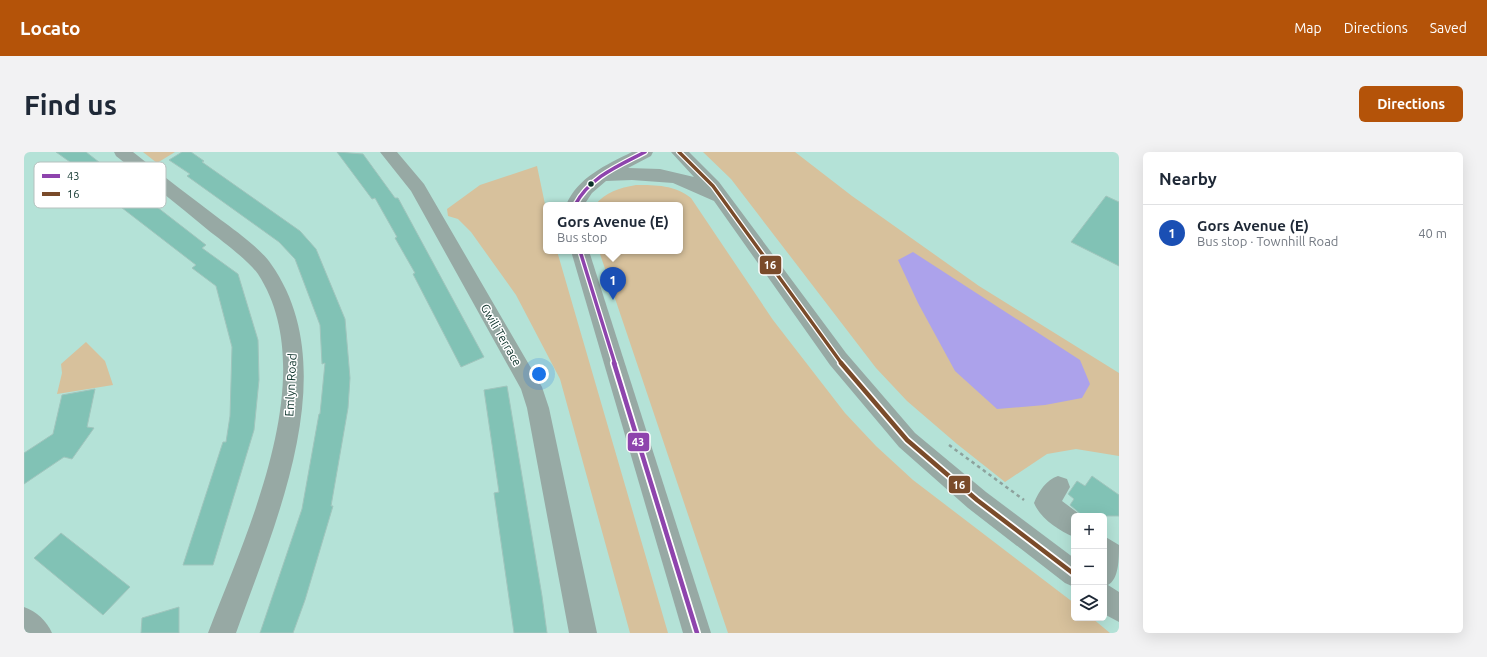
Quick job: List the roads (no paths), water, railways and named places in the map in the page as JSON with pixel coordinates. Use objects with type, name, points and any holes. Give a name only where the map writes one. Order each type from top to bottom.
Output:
[{"type":"street","name":"Emlyn Road","points":[[122,152],[135,162]]},
{"type":"street","name":"Gwili Terrace","points":[[388,152],[418,188],[531,387],[538,408],[583,633]]},
{"type":"street","points":[[602,176],[614,152]]},
{"type":"street","points":[[577,202],[588,186],[602,176],[646,152]]},
{"type":"street","points":[[679,152],[713,186],[838,359],[907,440],[977,500],[1071,572]]},
{"type":"street","points":[[602,176],[636,173],[677,178],[703,188],[725,203]]},
{"type":"street","name":"Emlyn Road","points":[[166,187],[234,240],[264,268],[282,301],[292,333],[294,369],[289,422],[275,490],[222,633]]},
{"type":"street","points":[[581,254],[697,633]]},
{"type":"street","points":[[1058,487],[1046,503],[1071,523]]},
{"type":"street","points":[[1107,551],[1115,558],[1107,570]]},
{"type":"street","points":[[1107,599],[1119,609]]},
{"type":"street","points":[[24,620],[38,633]]},
{"type":"place","name":"Gors Avenue (E)","points":[[613,300]]}]
